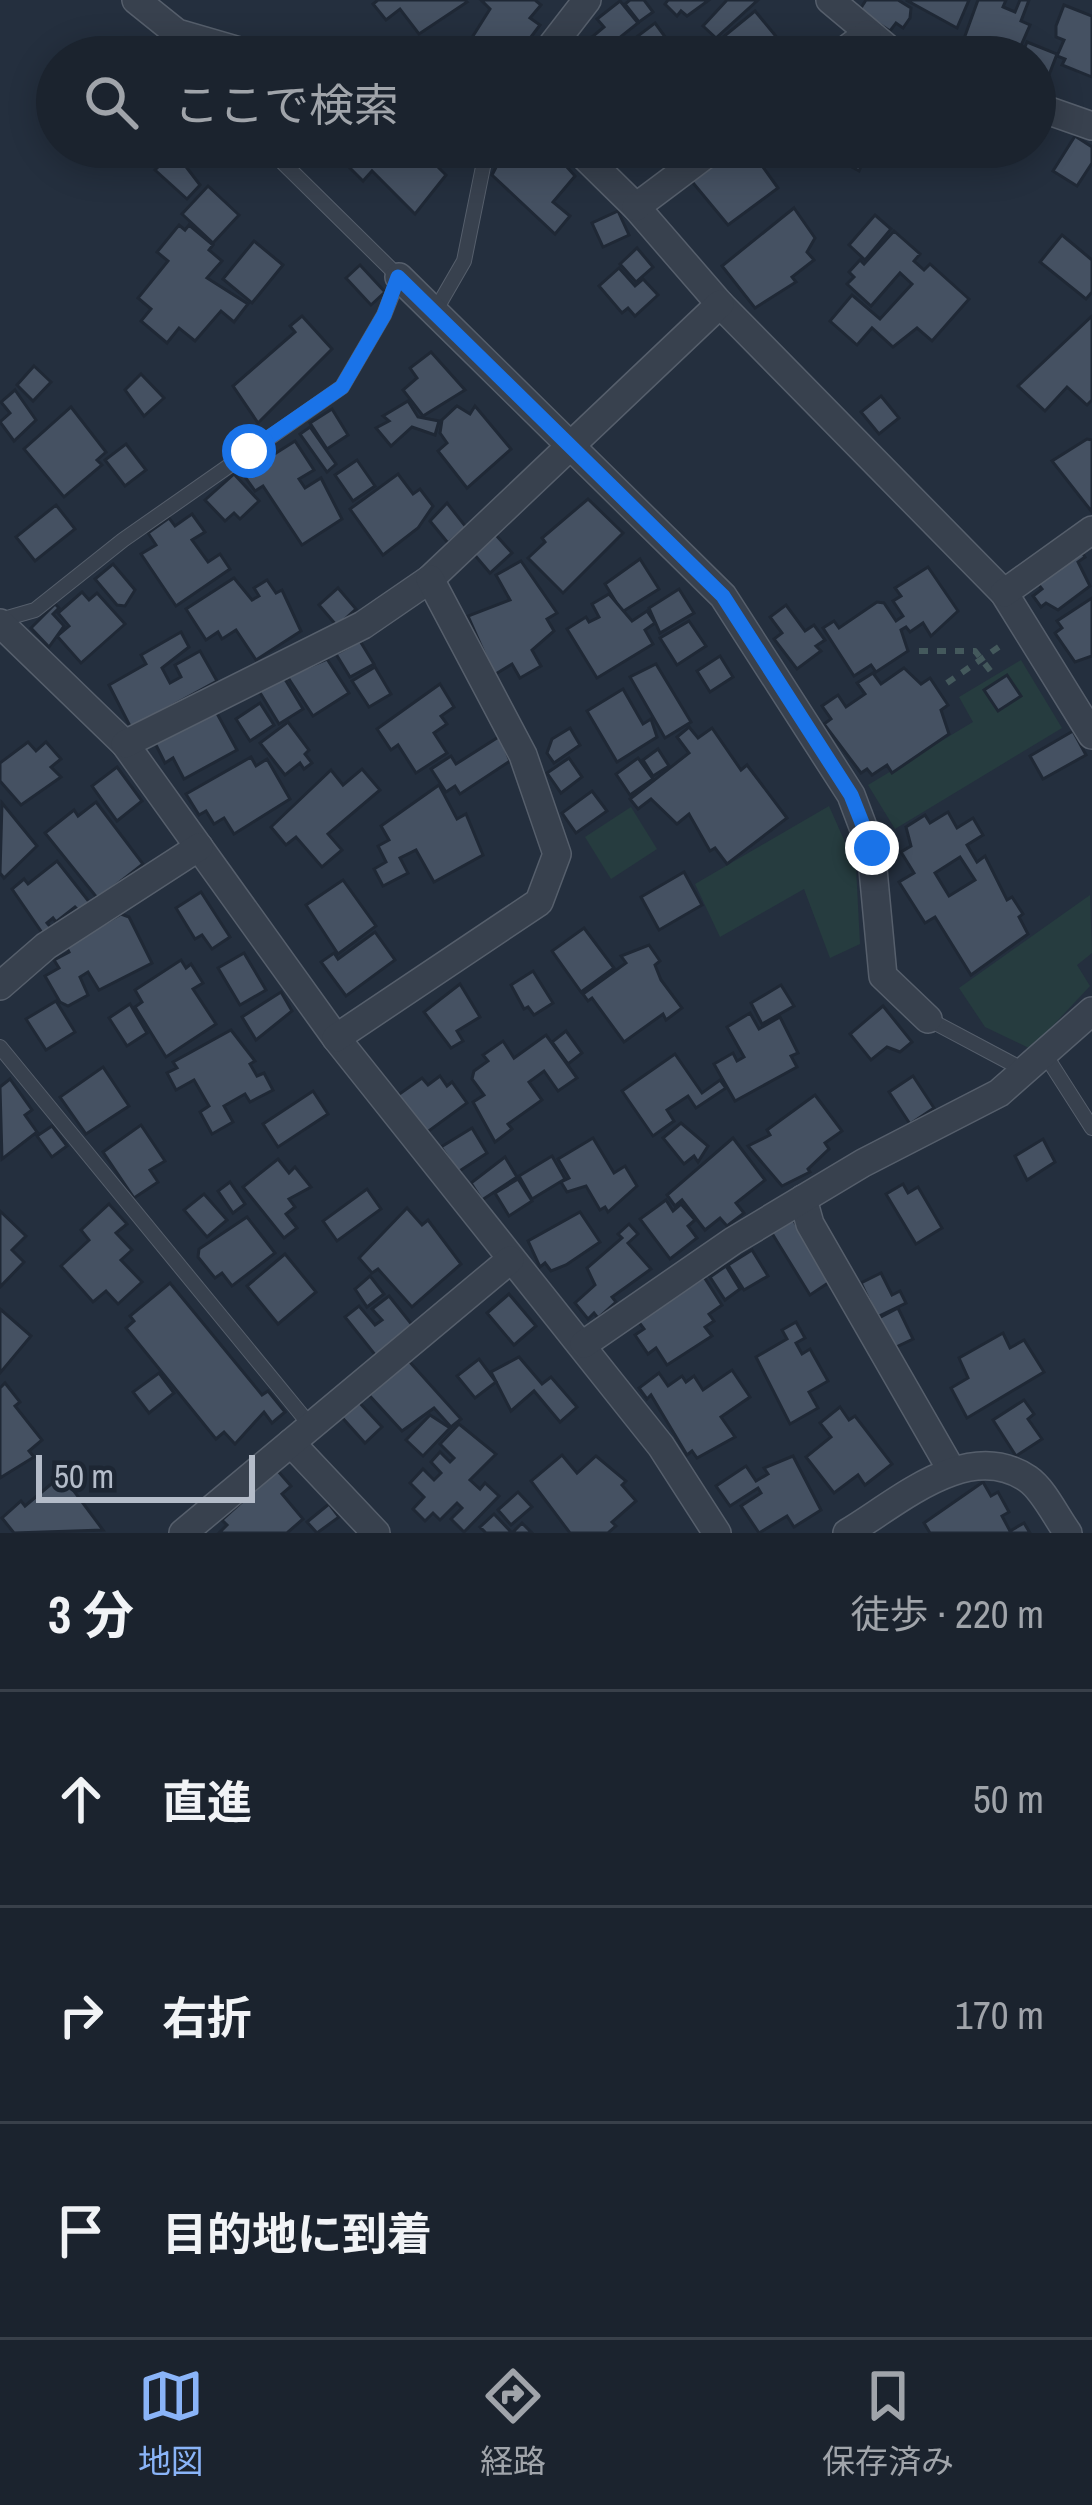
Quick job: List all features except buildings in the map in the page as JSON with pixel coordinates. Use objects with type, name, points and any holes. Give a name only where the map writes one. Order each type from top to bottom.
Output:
[{"type":"street","points":[[136,0],[168,36]]},
{"type":"street","points":[[559,36],[587,0]]},
{"type":"street","points":[[830,0],[870,36]]},
{"type":"street","points":[[1056,113],[1092,126]]},
{"type":"street","points":[[596,168],[720,304],[1004,593],[1092,735]]},
{"type":"street","points":[[636,207],[688,168]]},
{"type":"street","points":[[398,277],[723,596],[851,795],[872,848],[883,976],[928,1019]]},
{"type":"street","points":[[124,744],[363,625],[430,579],[720,304]]},
{"type":"street","points":[[1004,593],[1092,530]]},
{"type":"street","points":[[336,1038],[539,902],[557,854],[523,755],[430,579]]},
{"type":"street","points":[[0,622],[124,744],[336,1038],[662,1446],[717,1533]]},
{"type":"street","points":[[0,986],[46,946],[199,847]]},
{"type":"street","points":[[584,1344],[803,1198],[998,1093],[1092,1011]]},
{"type":"street","points":[[803,1198],[810,1225],[952,1471]]},
{"type":"street","points":[[183,1533],[510,1260]]},
{"type":"street","points":[[300,1434],[376,1533]]},
{"type":"street","points":[[848,1533],[952,1471],[994,1463],[1031,1480],[1068,1533]]},
{"type":"lane","points":[[0,622],[35,610],[123,540],[342,387],[384,315],[398,277],[288,168]]},
{"type":"lane","points":[[434,313],[464,261],[483,168]]},
{"type":"lane","points":[[928,1019],[1034,1063],[1092,1128]]},
{"type":"lane","points":[[0,1047],[300,1434]]},
{"type":"path","points":[[946,683],[1026,628]]},
{"type":"path","points":[[919,651],[975,651],[992,673]]},
{"type":"green space","points":[[1021,660],[1062,728],[895,829],[868,785],[973,722],[959,697]]},
{"type":"green space","points":[[829,806],[856,867],[860,944],[830,958],[804,889],[720,937],[695,884]]},
{"type":"green space","points":[[631,807],[657,849],[611,879],[585,837]]},
{"type":"green space","points":[[1090,895],[1092,953],[1077,965],[1090,986],[1031,1049],[985,1027],[959,988]]},
{"type":"route","points":[[249,451],[342,387],[384,315],[398,277],[723,596],[851,795],[872,848]]}]
